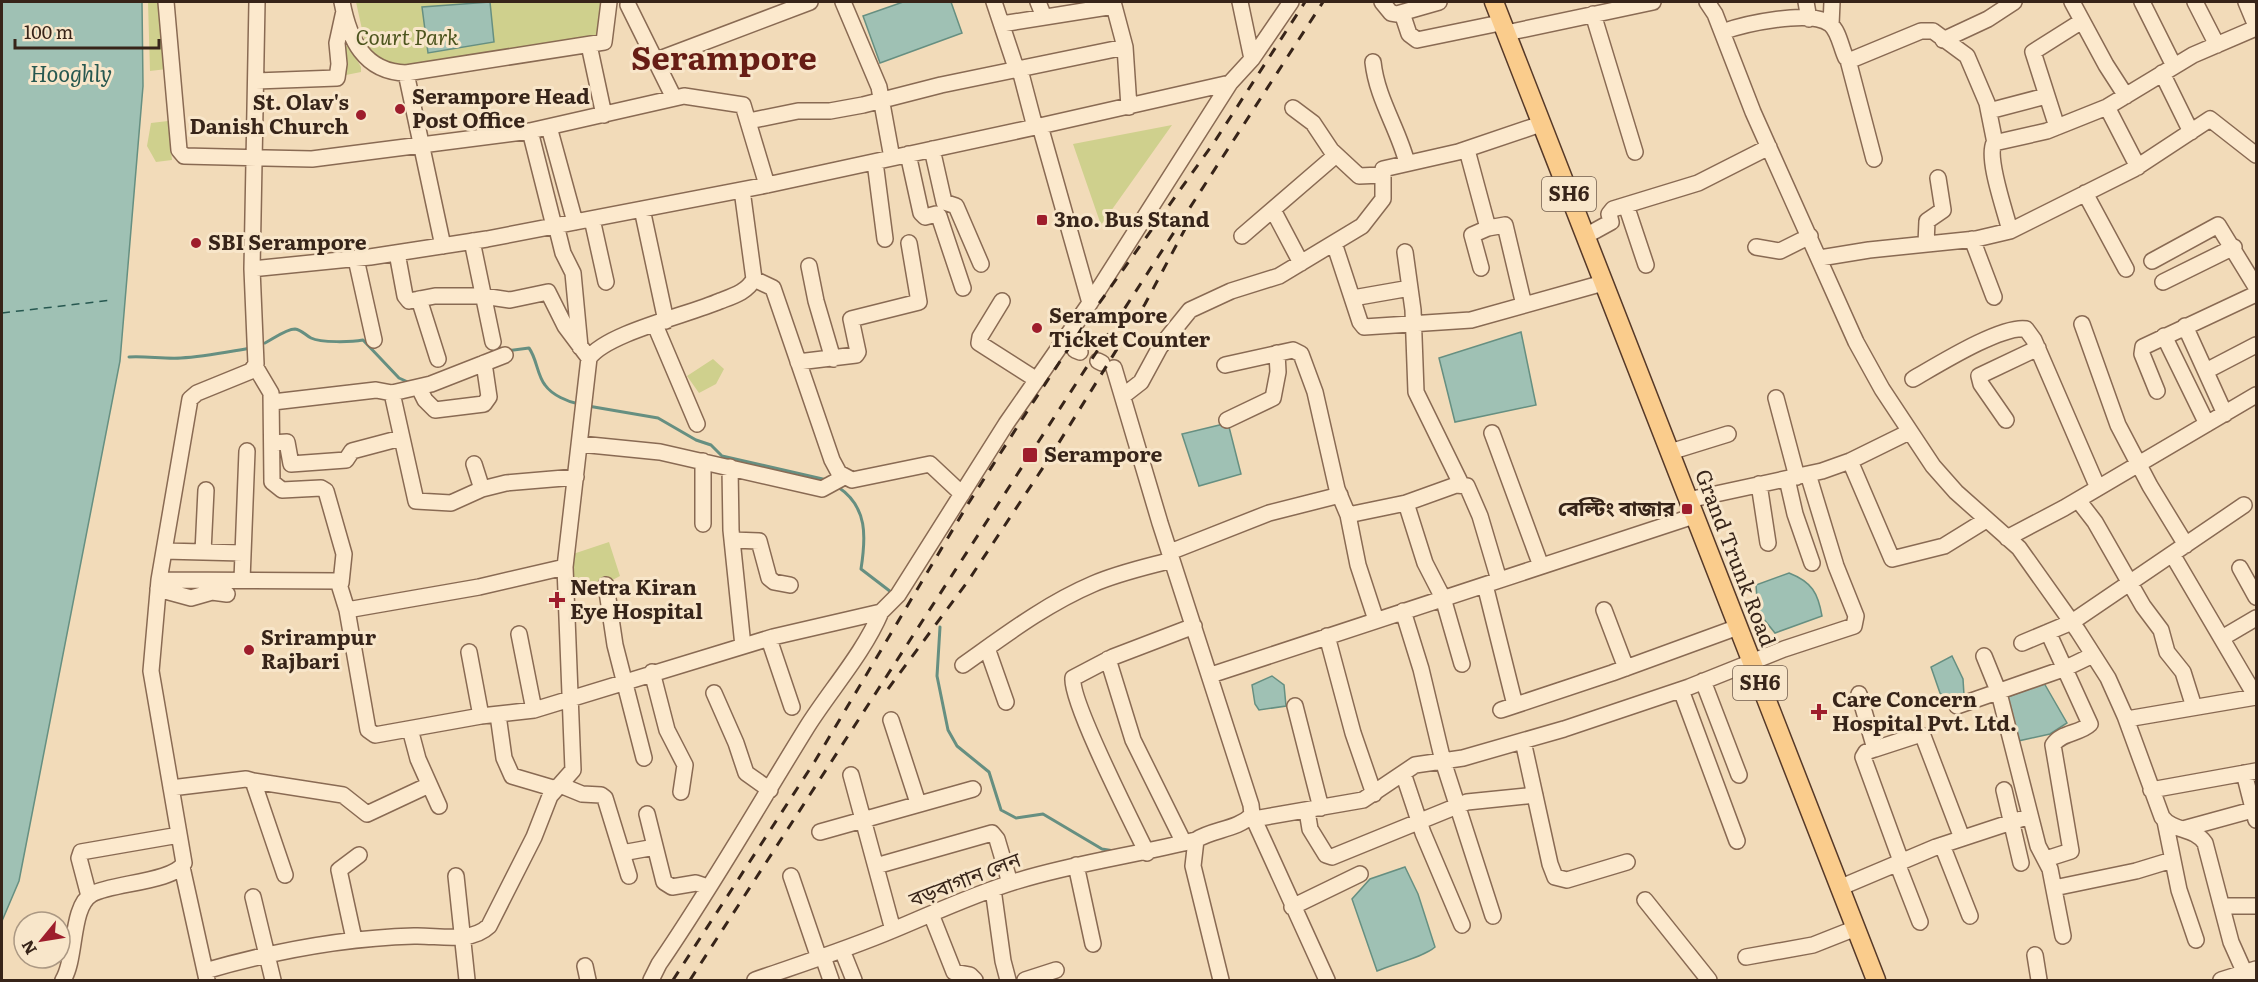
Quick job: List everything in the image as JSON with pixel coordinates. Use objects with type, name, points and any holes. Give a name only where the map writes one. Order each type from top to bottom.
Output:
[{"type":"main road","name":"SH6","points":[[1494,2],[1647,394]]},
{"type":"main road","name":"Grand Trunk Road","points":[[1647,394],[1876,981]]},
{"type":"street","points":[[166,2],[179,150],[182,155],[312,159],[549,127],[691,96],[713,102],[743,105],[767,185]]},
{"type":"street","points":[[257,2],[256,157],[252,269],[255,366],[269,387],[273,402],[272,482],[277,488],[321,488],[328,494],[344,554],[341,583],[368,730],[375,735],[481,716],[534,710],[625,680],[743,646],[881,612]]},
{"type":"street","points":[[657,60],[810,2]]},
{"type":"street","points":[[843,2],[876,78],[892,158]]},
{"type":"street","points":[[994,2],[1038,126],[1090,303]]},
{"type":"street","points":[[1038,2],[1044,17]]},
{"type":"street","points":[[1240,2],[1252,59]]},
{"type":"street","points":[[651,981],[659,964],[808,726],[862,648],[881,612],[898,595],[1036,380],[1070,348],[1090,303],[1230,83],[1252,59],[1291,2]]},
{"type":"street","points":[[1382,2],[1391,13],[1439,2]]},
{"type":"street","points":[[1485,2],[1629,370],[1647,394],[1651,388],[1499,2]]},
{"type":"street","points":[[1511,32],[1653,2]]},
{"type":"street","points":[[1707,2],[1856,342],[1909,432],[1933,466],[1986,520],[2019,548],[2072,622],[2108,678],[2127,720],[2151,790],[2165,821],[2172,860],[2196,940]]},
{"type":"street","points":[[1806,2],[1809,19]]},
{"type":"street","points":[[1832,2],[1831,25],[1848,60],[1874,159]]},
{"type":"street","points":[[1943,40],[1988,19],[2014,2]]},
{"type":"street","points":[[2072,2],[2126,96]]},
{"type":"street","points":[[2142,2],[2191,132]]},
{"type":"street","points":[[2195,2],[2217,45]]},
{"type":"street","points":[[1995,142],[2057,127],[2107,107],[2168,69],[2256,27],[2246,2]]},
{"type":"street","points":[[343,6],[358,50],[364,57],[382,69],[406,73],[589,45],[606,40],[609,4],[632,3],[674,98]]},
{"type":"street","points":[[1002,24],[1114,4],[1125,47],[1129,107]]},
{"type":"street","points":[[256,81],[337,78],[339,64],[337,43],[343,6]]},
{"type":"street","points":[[1410,8],[1409,34],[1417,40],[1495,24]]},
{"type":"street","points":[[1593,14],[1635,152]]},
{"type":"street","points":[[1722,32],[1752,23],[1809,19],[1831,25]]},
{"type":"street","points":[[2057,127],[2033,50],[2082,21]]},
{"type":"street","points":[[1848,60],[1926,30],[1933,31],[1967,56],[1989,111],[1995,142],[1992,147],[1993,161],[2010,231]]},
{"type":"street","points":[[589,45],[604,116]]},
{"type":"street","points":[[749,121],[798,111],[830,111],[881,101],[941,85],[1125,47]]},
{"type":"street","points":[[1373,62],[1378,92],[1394,124],[1407,163]]},
{"type":"street","points":[[406,73],[442,246]]},
{"type":"street","points":[[252,269],[397,253],[592,219],[875,162],[1230,83]]},
{"type":"street","points":[[1989,111],[2046,96]]},
{"type":"street","points":[[2107,107],[2138,167]]},
{"type":"street","points":[[1293,108],[1313,123],[1336,155],[1361,178],[1382,175]]},
{"type":"street","points":[[1820,258],[1972,239],[2010,231],[2138,167],[2208,120],[2213,120],[2256,155]]},
{"type":"street","points":[[1123,396],[1141,382],[1160,348],[1190,310],[1231,291],[1271,280],[1362,226],[1380,203],[1384,192],[1382,175],[1385,168],[1467,150],[1535,126]]},
{"type":"street","points":[[549,127],[575,222]]},
{"type":"street","points":[[255,366],[197,393],[190,399],[159,585],[151,671],[179,835],[182,867],[206,976],[266,954],[354,939],[465,936],[479,933],[489,926],[529,848],[550,796],[574,767],[569,698],[565,567],[585,405],[584,353],[572,267],[563,254],[530,130]]},
{"type":"street","points":[[1591,233],[1611,222],[1608,214],[1613,209],[1698,183],[1769,147]]},
{"type":"street","points":[[932,149],[944,202],[956,206],[981,264]]},
{"type":"street","points":[[1467,150],[1488,228]]},
{"type":"street","points":[[909,154],[921,213],[924,216],[936,214],[939,216],[963,288]]},
{"type":"street","points":[[1242,236],[1336,155]]},
{"type":"street","points":[[875,162],[885,239]]},
{"type":"street","points":[[1926,243],[1927,221],[1943,210],[1938,178]]},
{"type":"street","points":[[742,190],[754,279]]},
{"type":"street","points":[[2085,193],[2126,269]]},
{"type":"street","points":[[1626,205],[1646,265]]},
{"type":"street","points":[[642,209],[660,323],[697,424]]},
{"type":"street","points":[[1273,210],[1301,263]]},
{"type":"street","points":[[592,219],[606,282]]},
{"type":"street","points":[[1481,268],[1472,235],[1503,224],[1506,227],[1524,305]]},
{"type":"street","points":[[2152,261],[2218,225],[2234,248],[2251,263],[2256,287]]},
{"type":"street","points":[[1756,247],[1780,251],[1810,236]]},
{"type":"street","points":[[1972,239],[1994,297]]},
{"type":"street","points":[[472,241],[493,342]]},
{"type":"street","points":[[798,362],[857,354],[851,319],[919,302],[909,243]]},
{"type":"street","points":[[1334,243],[1360,322],[1364,327],[1413,322],[1464,321],[1596,285]]},
{"type":"street","points":[[2163,282],[2234,248]]},
{"type":"street","points":[[1405,252],[1413,322],[1416,392],[1461,484],[1469,489],[1492,582],[1508,708],[1738,627]]},
{"type":"street","points":[[397,253],[405,298],[409,302],[435,296],[483,296],[510,300],[548,292],[584,353]]},
{"type":"street","points":[[356,259],[374,340]]},
{"type":"street","points":[[808,266],[833,359]]},
{"type":"street","points":[[584,353],[742,292],[754,279]]},
{"type":"street","points":[[754,279],[773,288],[832,460],[844,477],[854,480],[930,464],[962,494]]},
{"type":"street","points":[[1353,298],[1410,288]]},
{"type":"street","points":[[2157,391],[2142,349],[2164,336],[2256,294]]},
{"type":"street","points":[[419,299],[438,359]]},
{"type":"street","points":[[1002,301],[979,343],[1036,380]]},
{"type":"street","points":[[2082,324],[2113,414],[2138,464],[2186,545]]},
{"type":"street","points":[[2185,326],[2225,414]]},
{"type":"street","points":[[1913,379],[1968,349],[2013,330],[2026,329],[2038,348],[2098,488]]},
{"type":"street","points":[[2164,336],[2207,424]]},
{"type":"street","points":[[2206,371],[2256,345]]},
{"type":"street","points":[[2006,420],[1981,384],[1979,376],[1986,370],[2038,348]]},
{"type":"street","points":[[1225,365],[1277,353],[1298,351],[1304,358],[1340,495],[1348,515],[1358,566],[1376,620]]},
{"type":"street","points":[[1227,420],[1273,398],[1278,372],[1277,353]]},
{"type":"street","points":[[273,402],[376,390],[392,393],[419,387],[505,355]]},
{"type":"street","points":[[419,387],[425,400],[435,410],[484,404],[489,397],[484,363]]},
{"type":"street","points":[[1107,365],[1123,396],[1171,556],[1251,804],[1253,817],[1327,981]]},
{"type":"street","points":[[392,393],[395,398],[400,438],[416,501],[451,503],[482,489],[506,483],[576,477]]},
{"type":"street","points":[[2007,538],[2078,500],[2256,395]]},
{"type":"street","points":[[1253,817],[1314,810],[1356,802],[1374,794],[1419,764],[1463,758],[1523,741],[1681,690],[1856,624],[1856,616],[1798,477],[1776,399]]},
{"type":"street","points":[[1211,675],[1541,566],[1759,484],[1798,477],[1850,461],[1909,432]]},
{"type":"street","points":[[1491,433],[1541,566]]},
{"type":"street","points":[[1670,452],[1728,434]]},
{"type":"street","points":[[272,443],[287,442],[291,464],[346,460],[352,451],[400,438]]},
{"type":"street","points":[[580,444],[660,452],[822,489],[844,477]]},
{"type":"street","points":[[242,580],[247,451]]},
{"type":"street","points":[[703,461],[703,524]]},
{"type":"street","points":[[1850,461],[1892,559],[1944,546],[1986,520]]},
{"type":"street","points":[[474,464],[482,489]]},
{"type":"street","points":[[730,467],[732,540],[743,646]]},
{"type":"street","points":[[1798,477],[1795,514],[1812,563]]},
{"type":"street","points":[[1348,515],[1406,503],[1461,484]]},
{"type":"street","points":[[1759,484],[1768,543]]},
{"type":"street","points":[[203,552],[206,490]]},
{"type":"street","points":[[963,665],[1076,592],[1171,556],[1269,513],[1340,495]]},
{"type":"street","points":[[2078,500],[2095,522],[2161,630],[2167,652],[2183,672],[2194,707]]},
{"type":"street","points":[[1406,503],[1425,563],[1443,598],[1462,664]]},
{"type":"street","points":[[2022,643],[2072,622],[2129,581],[2244,505]]},
{"type":"street","points":[[732,540],[759,541],[769,578],[776,583],[790,585]]},
{"type":"street","points":[[164,551],[243,553]]},
{"type":"street","points":[[2127,720],[2256,697],[2172,554]]},
{"type":"street","points":[[347,610],[479,587],[565,567]]},
{"type":"street","points":[[2240,568],[2256,597]]},
{"type":"street","points":[[159,585],[242,580],[331,580],[341,583]]},
{"type":"street","points":[[159,585],[191,598],[212,592],[227,594]]},
{"type":"street","points":[[606,585],[615,645],[644,758]]},
{"type":"street","points":[[1604,610],[1626,668]]},
{"type":"street","points":[[1403,611],[1421,669],[1443,761],[1493,916]]},
{"type":"street","points":[[2222,638],[2256,618]]},
{"type":"street","points":[[1147,853],[1073,686],[1075,675],[1108,659],[1194,626]]},
{"type":"street","points":[[2046,860],[2071,851],[2053,745],[2059,738],[2091,724],[2048,632]]},
{"type":"street","points":[[519,634],[534,710]]},
{"type":"street","points":[[1327,636],[1353,733],[1374,794]]},
{"type":"street","points":[[769,639],[792,707]]},
{"type":"street","points":[[987,648],[1006,702]]},
{"type":"street","points":[[469,652],[481,716]]},
{"type":"street","points":[[1957,706],[2000,693],[2066,668],[2093,655]]},
{"type":"street","points":[[1984,656],[2000,693],[2030,816],[2054,888],[2063,936]]},
{"type":"street","points":[[1108,659],[1133,740],[1190,842],[1193,866],[1221,981]]},
{"type":"street","points":[[652,672],[667,730],[685,765],[681,792]]},
{"type":"street","points":[[1703,681],[1739,775]]},
{"type":"street","points":[[1681,690],[1737,841]]},
{"type":"street","points":[[714,693],[736,743],[746,773],[770,790]]},
{"type":"street","points":[[1859,694],[1875,748]]},
{"type":"street","points":[[1295,706],[1314,810],[1311,829],[1328,857],[1477,800],[1535,795]]},
{"type":"street","points":[[498,715],[504,758],[512,776],[582,794],[603,796],[629,876]]},
{"type":"street","points":[[891,720],[918,803]]},
{"type":"street","points":[[410,729],[418,759],[439,806]]},
{"type":"street","points":[[1920,922],[1863,757],[1875,748],[1923,736],[1962,838]]},
{"type":"street","points":[[1523,741],[1550,864],[1559,880],[1627,862]]},
{"type":"street","points":[[2151,790],[2250,772],[2256,813],[2183,829]]},
{"type":"street","points":[[1403,773],[1419,822],[1462,925]]},
{"type":"street","points":[[851,775],[893,930]]},
{"type":"street","points":[[171,788],[246,779],[343,795],[367,814],[429,785]]},
{"type":"street","points":[[253,781],[285,875]]},
{"type":"street","points":[[820,832],[973,789]]},
{"type":"street","points":[[2004,790],[2022,864]]},
{"type":"street","points":[[647,814],[667,885],[672,887],[696,883],[708,887]]},
{"type":"street","points":[[1839,888],[1942,844],[2030,816]]},
{"type":"street","name":"বড়বাগান লেন","points":[[755,981],[842,950],[1010,883],[1076,865],[1147,853],[1190,842],[1253,817]]},
{"type":"street","points":[[2165,821],[2198,834],[2205,843],[2231,942],[2250,974],[2221,981]]},
{"type":"street","points":[[876,866],[993,833],[997,839],[1010,883]]},
{"type":"street","points":[[89,896],[79,858],[81,852],[179,835]]},
{"type":"street","points":[[1942,844],[1970,916]]},
{"type":"street","points":[[622,853],[655,847]]},
{"type":"street","points":[[354,939],[339,870],[359,855]]},
{"type":"street","points":[[2054,888],[2136,871],[2172,860]]},
{"type":"street","points":[[1076,865],[1093,944]]},
{"type":"street","points":[[63,981],[72,962],[81,907],[89,896],[172,873],[182,867]]},
{"type":"street","points":[[1292,907],[1360,874]]},
{"type":"street","points":[[456,876],[465,936],[467,981]]},
{"type":"street","points":[[791,876],[831,981]]},
{"type":"street","points":[[993,889],[1008,981]]},
{"type":"street","points":[[253,897],[273,981]]},
{"type":"street","points":[[1645,900],[1709,981]]},
{"type":"street","points":[[2222,906],[2256,906]]},
{"type":"street","points":[[931,914],[954,972],[970,975],[975,981]]},
{"type":"street","points":[[1746,957],[1813,945],[1856,928]]},
{"type":"street","points":[[842,950],[854,981]]},
{"type":"street","points":[[2035,955],[2039,981]]},
{"type":"street","points":[[1025,981],[1056,970]]},
{"type":"green space","points":[[148,2],[162,2],[167,69],[150,71]]},
{"type":"green space","name":"Court Park","points":[[356,2],[600,2],[600,39],[395,78],[367,52]]},
{"type":"green space","points":[[348,45],[361,67],[361,72],[346,75],[342,71],[345,47]]},
{"type":"green space","points":[[168,121],[172,160],[156,162],[147,146],[151,123]]},
{"type":"green space","points":[[1172,125],[1101,225],[1073,144]]},
{"type":"green space","points":[[713,359],[724,369],[716,384],[699,393],[687,376]]},
{"type":"green space","points":[[609,542],[620,576],[603,585],[565,590],[573,554]]},
{"type":"water","name":"Hooghly","points":[[2,2],[142,2],[143,86],[120,361],[19,881],[2,921]]},
{"type":"water","points":[[490,2],[494,42],[428,53],[422,7]]},
{"type":"water","points":[[903,2],[951,2],[962,33],[880,63],[863,16]]},
{"type":"water","points":[[1521,332],[1536,405],[1455,422],[1439,358]]},
{"type":"water","points":[[1228,423],[1241,474],[1199,486],[1182,434]]},
{"type":"water","points":[[1789,573],[1803,580],[1813,589],[1822,616],[1775,633],[1758,612],[1756,585]]},
{"type":"water","points":[[1952,656],[1963,679],[1964,695],[1955,705],[1940,693],[1931,667]]},
{"type":"water","points":[[1272,676],[1284,685],[1286,706],[1259,710],[1255,704],[1252,685]]},
{"type":"water","points":[[2044,683],[2067,723],[2050,734],[2018,741],[2005,698]]},
{"type":"water","points":[[1405,867],[1418,894],[1435,947],[1416,957],[1377,971],[1352,899],[1370,879]]},
{"type":"waterway","points":[[265,343],[291,329],[302,331],[311,338],[322,341],[363,340],[399,378],[410,383]]},
{"type":"waterway","points":[[129,357],[190,357],[251,348]]},
{"type":"waterway","points":[[506,351],[529,348],[540,377],[548,389],[560,398],[579,404]]},
{"type":"waterway","points":[[588,406],[658,418],[696,440],[711,445],[722,456],[827,480]]},
{"type":"waterway","points":[[838,487],[848,495],[860,513],[864,534],[861,569],[891,592]]},
{"type":"waterway","points":[[940,627],[937,676],[948,730],[957,746],[989,772],[1001,810],[1016,818],[1043,814],[1102,849],[1114,851]]},
{"type":"ferry route","points":[[2,313],[112,300]]},
{"type":"railway","points":[[673,980],[815,761],[968,504],[1028,410],[1090,316],[1215,141],[1305,2]]},
{"type":"railway","points":[[690,980],[1323,2]]},
{"type":"railway","points":[[888,689],[968,581],[1050,457],[1145,304],[1185,229]]},
{"type":"place","name":"Serampore Head Post Office","points":[[400,109]]},
{"type":"place","name":"St. Olav's Danish Church","points":[[361,115]]},
{"type":"place","name":"3no. Bus Stand","points":[[1042,220]]},
{"type":"place","name":"SBI Serampore","points":[[196,243]]},
{"type":"place","name":"Serampore Ticket Counter","points":[[1037,328]]},
{"type":"place","name":"Serampore","points":[[1030,455]]},
{"type":"place","name":"বেল্টিং বাজার","points":[[1687,509]]},
{"type":"place","name":"Netra Kiran Eye Hospital","points":[[557,600]]},
{"type":"place","name":"Srirampur Rajbari","points":[[249,650]]},
{"type":"place","name":"Care Concern Hospital Pvt. Ltd.","points":[[1819,712]]},
{"type":"district","name":"Serampore","points":[[724,58]]}]
